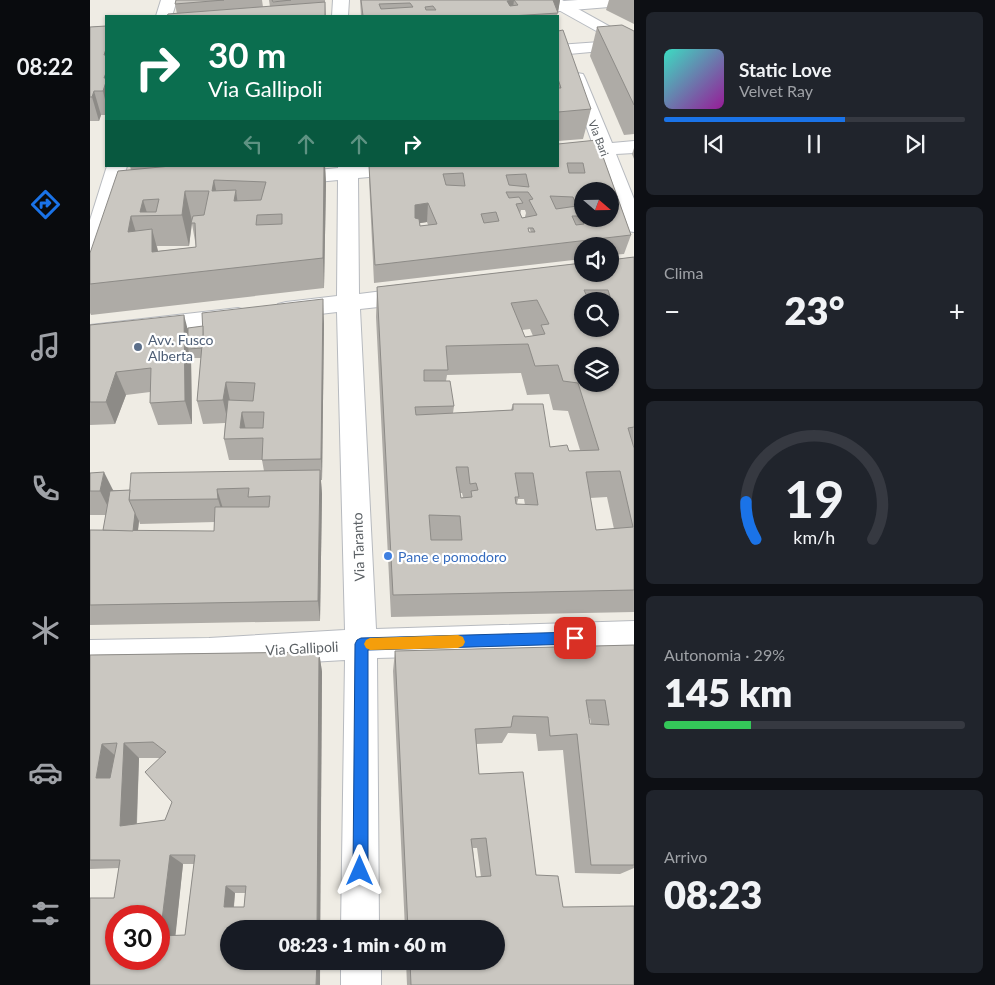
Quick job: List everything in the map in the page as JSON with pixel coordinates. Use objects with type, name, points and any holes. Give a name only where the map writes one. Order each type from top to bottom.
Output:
[{"type":"street","points":[[164,15],[169,0]]},
{"type":"street","points":[[340,15],[341,0]]},
{"type":"street","points":[[518,9],[557,3],[634,0]]},
{"type":"street","points":[[557,3],[632,46]]},
{"type":"street","points":[[562,50],[632,46]]},
{"type":"street","name":"Via Bari","points":[[562,50],[634,226]]},
{"type":"street","points":[[559,154],[634,148]]},
{"type":"street","points":[[90,254],[118,194],[117,167]]},
{"type":"street","points":[[271,180],[348,170],[405,167]]},
{"type":"street","name":"Via Taranto","points":[[348,170],[348,303],[361,644],[360,920]]},
{"type":"street","points":[[90,334],[440,292]]},
{"type":"street","name":"Via Gallipoli","points":[[90,655],[210,653],[361,644],[634,636]]},
{"type":"street","points":[[361,970],[361,985]]},
{"type":"building","points":[[176,0],[224,0],[175,4]]},
{"type":"building","points":[[272,0],[291,0],[273,2]]},
{"type":"building","points":[[361,0],[514,0],[553,0],[558,13],[527,15],[363,15]],"holes":[[[514,0],[518,5],[510,6],[507,1]],[[410,3],[413,7],[381,9],[379,4]],[[433,6],[436,10],[426,10],[425,7]]]},
{"type":"building","points":[[325,2],[325,15],[168,14]]},
{"type":"building","points":[[622,25],[634,31],[634,105],[597,27]]},
{"type":"building","points":[[105,26],[105,85],[103,91],[94,91],[92,97],[90,97],[90,27]]},
{"type":"building","points":[[563,30],[591,109],[559,112],[559,88],[561,88],[559,82],[559,31]]},
{"type":"building","points":[[597,140],[612,182],[574,182],[574,199],[573,197],[550,196],[556,209],[574,206],[574,216],[572,216],[574,228],[619,228],[619,201],[631,235],[574,237],[574,242],[375,265],[369,167],[559,167],[559,144]],"holes":[[[567,163],[583,163],[585,173],[569,173]],[[463,173],[465,186],[446,185],[443,174]],[[526,174],[529,187],[509,185],[506,175]],[[506,192],[528,192],[533,199],[529,200],[537,215],[522,218],[516,204],[523,203],[519,197],[509,198]],[[428,203],[437,224],[420,226],[419,219],[415,218],[415,205]],[[496,212],[499,221],[484,223],[481,214]],[[528,228],[533,228],[535,232],[529,232]]]},
{"type":"building","points":[[160,167],[324,167],[323,258],[90,284],[90,253],[118,171]],"holes":[[[214,180],[266,182],[261,200],[234,201],[236,190],[212,191]],[[185,191],[209,191],[204,215],[193,216],[191,223],[195,223],[196,247],[152,252],[152,229],[128,232],[131,216],[182,215]],[[159,199],[156,212],[140,212],[143,200]],[[282,214],[282,224],[256,225],[257,215]]]},
{"type":"building","points":[[634,257],[634,427],[628,428],[634,448],[634,590],[393,595],[377,287],[574,264],[574,282],[619,282],[619,259]],"holes":[[[537,300],[549,324],[541,325],[545,334],[525,337],[511,303]],[[528,344],[535,366],[558,365],[563,381],[574,382],[574,347],[619,347],[619,392],[581,392],[599,450],[569,451],[567,445],[550,447],[543,404],[513,404],[513,410],[416,415],[415,407],[454,406],[450,381],[424,381],[424,370],[448,370],[446,346]],[[456,467],[468,467],[470,484],[476,483],[478,490],[471,491],[472,497],[461,498]],[[620,471],[633,527],[596,530],[586,472]],[[515,473],[533,473],[538,505],[516,504],[515,497],[519,497]],[[429,515],[460,516],[462,540],[431,540]]]},
{"type":"building","points":[[323,299],[321,459],[262,460],[263,438],[224,439],[228,400],[253,401],[255,383],[226,382],[223,400],[197,401],[203,334],[202,313]],"holes":[[[242,412],[264,412],[263,428],[240,428]]]},
{"type":"building","points":[[184,315],[185,401],[150,403],[151,368],[116,372],[106,402],[90,402],[90,325]]},
{"type":"building","points":[[203,326],[202,348],[188,349],[188,328]]},
{"type":"building","points":[[320,470],[318,601],[90,605],[90,530],[214,531],[215,507],[269,507],[270,496],[248,497],[249,488],[217,489],[218,499],[129,500],[131,473]]},
{"type":"building","points":[[104,472],[100,491],[90,491],[90,473]]},
{"type":"building","points":[[130,490],[129,500],[135,513],[133,531],[103,530],[110,491]]},
{"type":"building","points":[[634,645],[634,865],[591,865],[577,734],[550,736],[548,717],[513,716],[511,727],[475,729],[479,774],[523,772],[536,875],[558,876],[563,907],[634,906],[634,985],[411,985],[410,970],[505,970],[505,920],[408,920],[395,651]],"holes":[[[586,700],[605,700],[609,725],[590,724]],[[486,838],[491,876],[476,877],[471,839]]]},
{"type":"building","points":[[319,652],[317,920],[220,920],[220,970],[317,970],[316,985],[90,985],[90,898],[114,898],[120,860],[90,860],[90,655]],"holes":[[[153,742],[166,752],[145,772],[172,802],[165,820],[120,826],[124,743]],[[117,743],[110,778],[96,778],[102,744]],[[226,886],[246,886],[244,907],[224,907]]]},
{"type":"slow traffic","points":[[370,644],[458,642]]},
{"type":"place","name":"Avv. Fusco Alberta","points":[[138,347]]},
{"type":"place","name":"Pane e pomodoro","points":[[388,556]]},
{"type":"route","points":[[360,871],[361,644],[575,638]]}]
